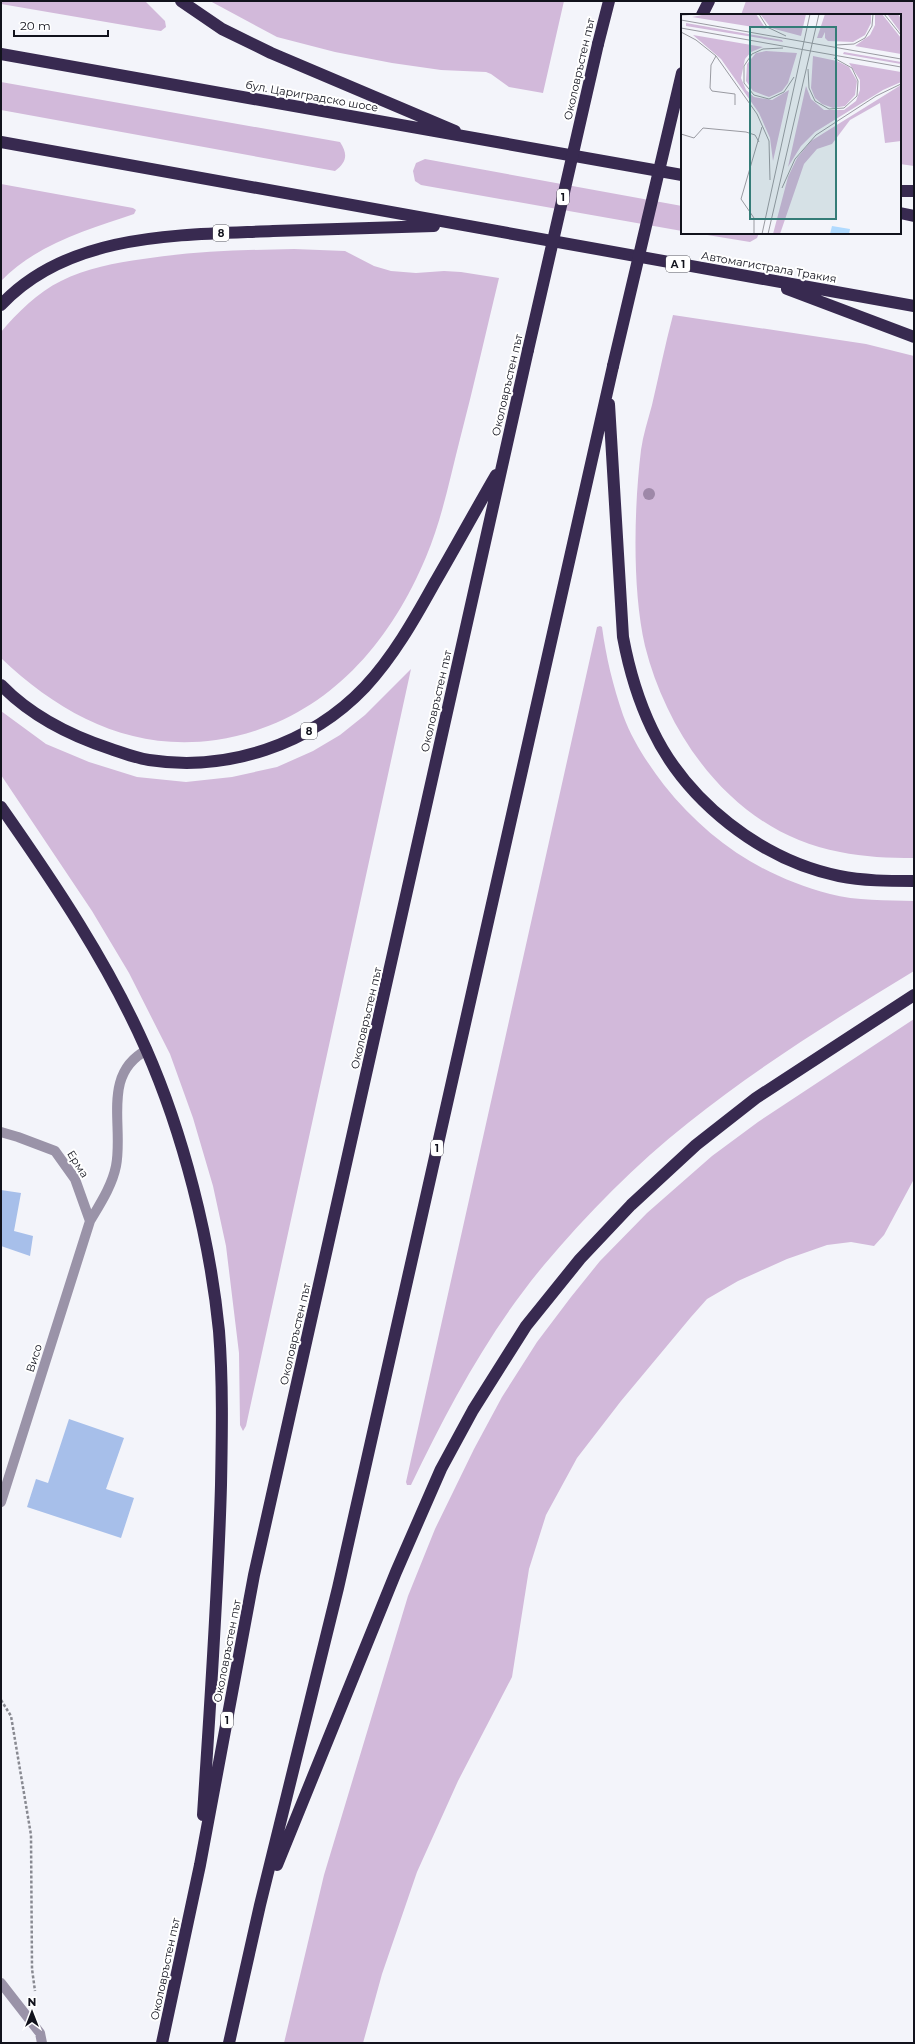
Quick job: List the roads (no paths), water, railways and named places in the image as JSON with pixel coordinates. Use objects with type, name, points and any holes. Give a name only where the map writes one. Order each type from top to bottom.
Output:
[{"type":"highway","points":[[181,1],[222,29],[271,53],[475,139]]},
{"type":"highway","name":"Околовръстен път","points":[[162,2043],[200,1866],[254,1575],[502,463],[609,1]]},
{"type":"highway","points":[[697,14],[700,1]]},
{"type":"highway","points":[[702,14],[709,1]]},
{"type":"highway","name":"бул. Цариградско шосе","points":[[1,54],[681,176]]},
{"type":"highway","name":"1","points":[[229,2043],[260,1905],[338,1588],[613,366],[681,77]]},
{"type":"highway","points":[[1,142],[458,225]]},
{"type":"highway","points":[[901,191],[914,191]]},
{"type":"highway","points":[[901,213],[914,216]]},
{"type":"highway","name":"8","points":[[1,305],[17,288],[59,264],[94,250],[134,240],[178,235],[458,225],[597,249]]},
{"type":"highway","name":"Автомагистрала Тракия","points":[[597,249],[914,306]]},
{"type":"highway","points":[[759,279],[914,337]]},
{"type":"highway","points":[[608,389],[623,637],[631,673],[644,710],[652,730],[669,758],[690,786],[717,812],[753,840],[775,852],[798,863],[839,876],[914,881]]},
{"type":"highway","name":"8","points":[[1,685],[47,721],[84,740],[148,760],[201,763],[258,754],[300,737],[331,717],[365,688],[390,656],[413,621],[502,463]]},
{"type":"highway","points":[[1,807],[77,921],[122,998],[147,1050],[185,1160],[200,1216],[219,1332],[222,1414],[219,1548],[200,1866]]},
{"type":"highway","points":[[260,1905],[396,1572],[441,1469],[473,1410],[526,1326],[580,1259],[631,1205],[696,1145],[756,1098],[914,995]]},
{"type":"street","name":"Висо","points":[[1,1502],[90,1221],[108,1191],[116,1166],[117,1094],[126,1066],[135,1056],[147,1050]]},
{"type":"street","name":"Ерма","points":[[1,1132],[55,1151],[75,1179],[90,1221]]},
{"type":"street","points":[[1,1983],[40,2033],[42,2043]]}]
